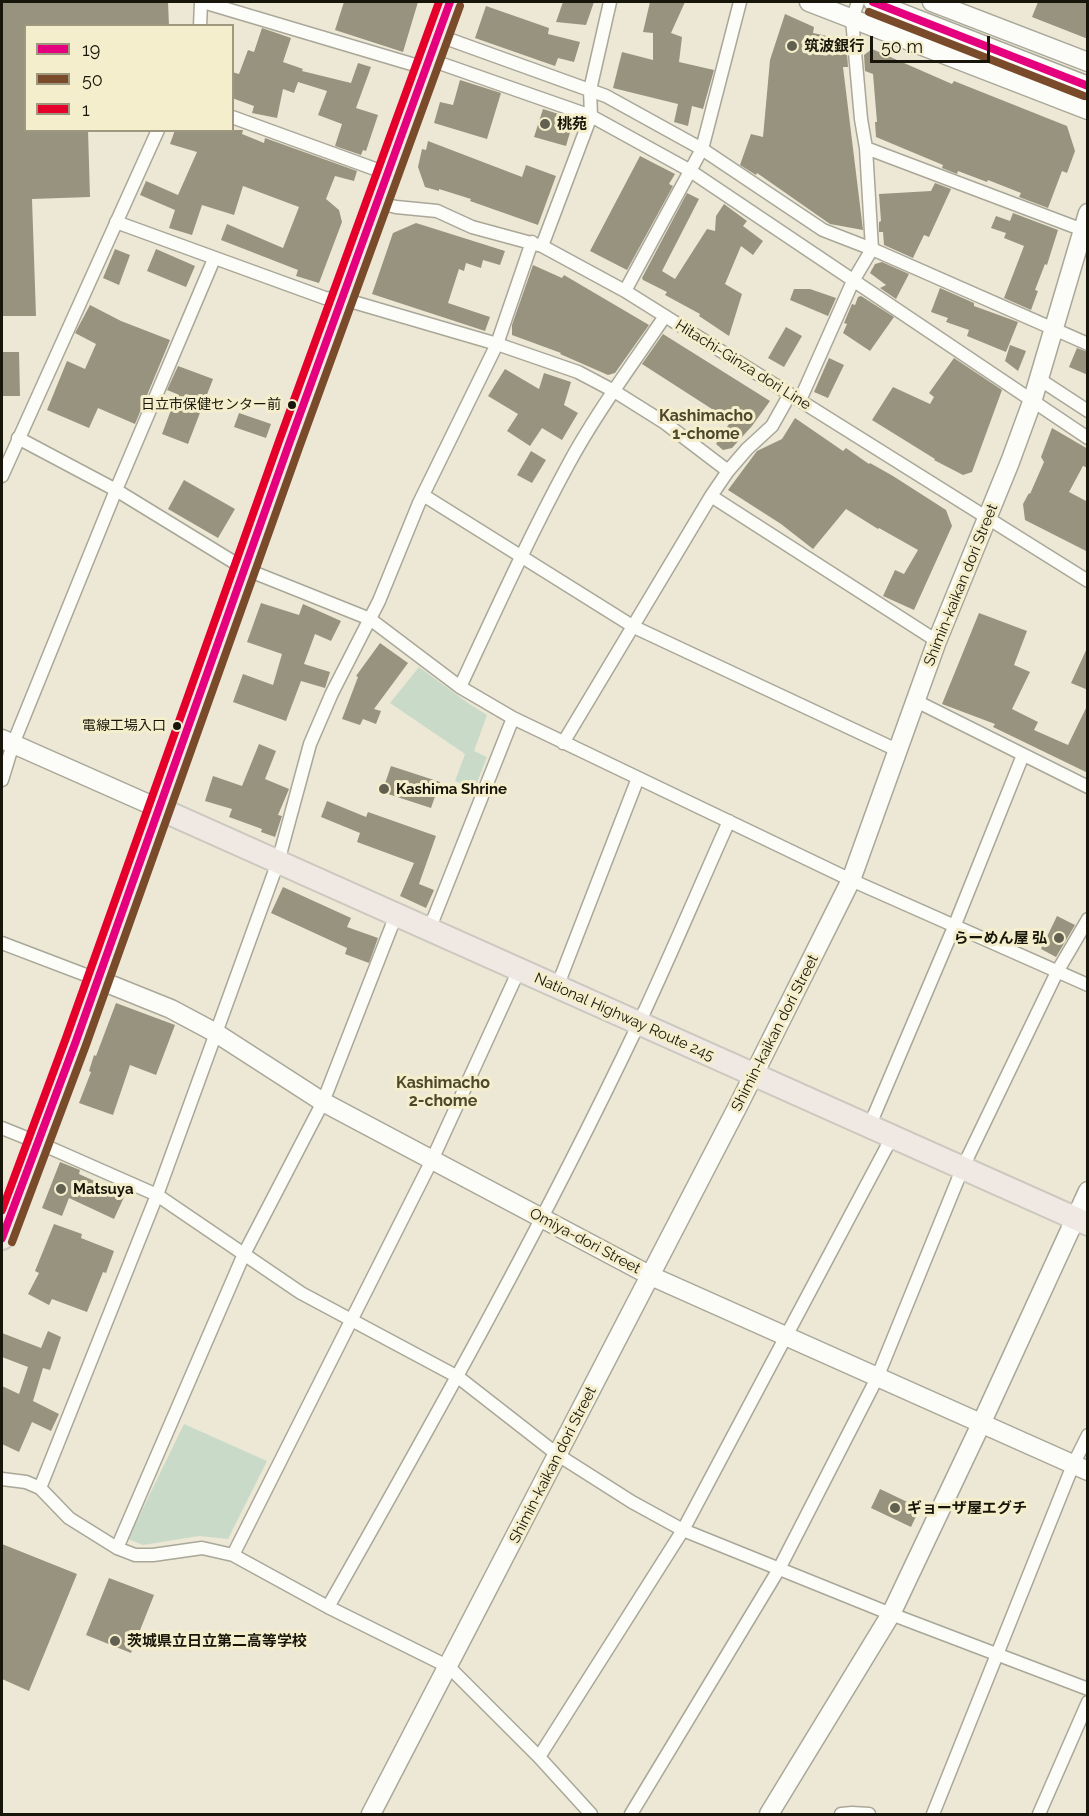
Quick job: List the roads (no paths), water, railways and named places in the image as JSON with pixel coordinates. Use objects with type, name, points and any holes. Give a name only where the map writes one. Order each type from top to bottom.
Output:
[{"type":"highway","points":[[2,1238],[99,980],[386,173],[450,2]]},
{"type":"highway","name":"National Highway Route 245","points":[[160,809],[1081,1221]]},
{"type":"street","points":[[200,24],[202,2],[427,64],[591,116],[689,170],[1088,438]]},
{"type":"street","points":[[40,1488],[157,1195],[216,1033],[278,862],[310,744],[332,693],[370,619],[423,495],[496,344],[591,116],[590,90],[610,2]]},
{"type":"street","points":[[625,291],[702,149],[740,2]]},
{"type":"street","points":[[808,2],[855,10],[1088,110]]},
{"type":"street","points":[[873,2],[1088,86]]},
{"type":"street","points":[[932,2],[1088,62]]},
{"type":"street","points":[[563,742],[711,496],[747,448],[772,426],[795,397],[853,281],[872,249],[855,10]]},
{"type":"street","points":[[437,35],[606,96],[702,149],[822,230],[872,249],[1088,344]]},
{"type":"street","points":[[234,118],[386,173]]},
{"type":"street","points":[[2,476],[157,132]]},
{"type":"street","points":[[866,148],[1085,221]]},
{"type":"street","name":"Hitachi-Ginza dori Line","points":[[376,201],[396,207],[437,211],[472,227],[537,244],[625,291],[1088,581]]},
{"type":"street","name":"Shimin-kaikan dori Street","points":[[371,1815],[651,1276],[851,880],[937,641],[1032,402],[1085,221]]},
{"type":"street","points":[[116,222],[325,298],[343,299],[496,344],[578,372],[614,391],[665,423],[728,471]]},
{"type":"street","points":[[2,780],[7,741],[214,259]]},
{"type":"street","points":[[460,687],[569,463],[665,316]]},
{"type":"street","points":[[1039,379],[1088,411]]},
{"type":"street","points":[[18,438],[116,490],[245,569],[370,619],[460,687],[513,718],[851,880],[1088,985]]},
{"type":"street","points":[[423,495],[634,627],[899,751]]},
{"type":"street","points":[[711,496],[937,641]]},
{"type":"street","points":[[916,701],[1088,787]]},
{"type":"street","points":[[429,930],[513,718]]},
{"type":"street","points":[[7,741],[160,809]]},
{"type":"street","points":[[869,1126],[954,927],[1023,755]]},
{"type":"street","points":[[557,987],[638,778]]},
{"type":"street","points":[[328,1607],[458,1377],[542,1218],[639,1023],[729,821]]},
{"type":"street","points":[[117,1548],[244,1254],[323,1102],[396,915]]},
{"type":"street","points":[[631,1815],[779,1569],[877,1378],[963,1167],[1057,972],[1088,919]]},
{"type":"street","points":[[2,943],[99,980]]},
{"type":"street","points":[[233,1555],[432,1160],[519,970]]},
{"type":"street","name":"Omiya-dori Street","points":[[99,980],[171,1009],[216,1033],[323,1102],[651,1276],[1080,1468]]},
{"type":"street","points":[[2,1128],[157,1195],[301,1293],[458,1377],[558,1455],[632,1502],[683,1530],[891,1614],[1088,1689]]},
{"type":"street","points":[[539,1757],[683,1530],[892,1137]]},
{"type":"street","points":[[769,1815],[891,1614],[1081,1221],[1088,1191]]},
{"type":"street","points":[[933,1815],[998,1655],[1080,1468],[1088,1435]]},
{"type":"street","points":[[2,1479],[26,1482],[40,1488],[69,1518],[117,1548],[135,1555],[153,1555],[202,1548],[233,1555],[328,1607],[448,1667],[539,1757],[591,1815]]},
{"type":"street","points":[[1040,1815],[1088,1702]]},
{"type":"street","points":[[842,1815],[852,1813],[869,1815]]},
{"type":"place","name":"筑波銀行","points":[[792,46]]},
{"type":"place","name":"桃苑","points":[[545,124]]},
{"type":"place","name":"日立市保健センター前","points":[[292,405]]},
{"type":"place","name":"電線工場入口","points":[[177,726]]},
{"type":"place","name":"Kashima Shrine","points":[[384,789]]},
{"type":"place","name":"らーめん屋 弘","points":[[1059,938]]},
{"type":"place","name":"Matsuya","points":[[61,1189]]},
{"type":"place","name":"ギョーザ屋エグチ","points":[[895,1508]]},
{"type":"place","name":"茨城県立日立第二高等学校","points":[[115,1641]]},
{"type":"district","name":"Kashimacho 1-chome","points":[[706,425]]},
{"type":"district","name":"Kashimacho 2-chome","points":[[443,1092]]}]
